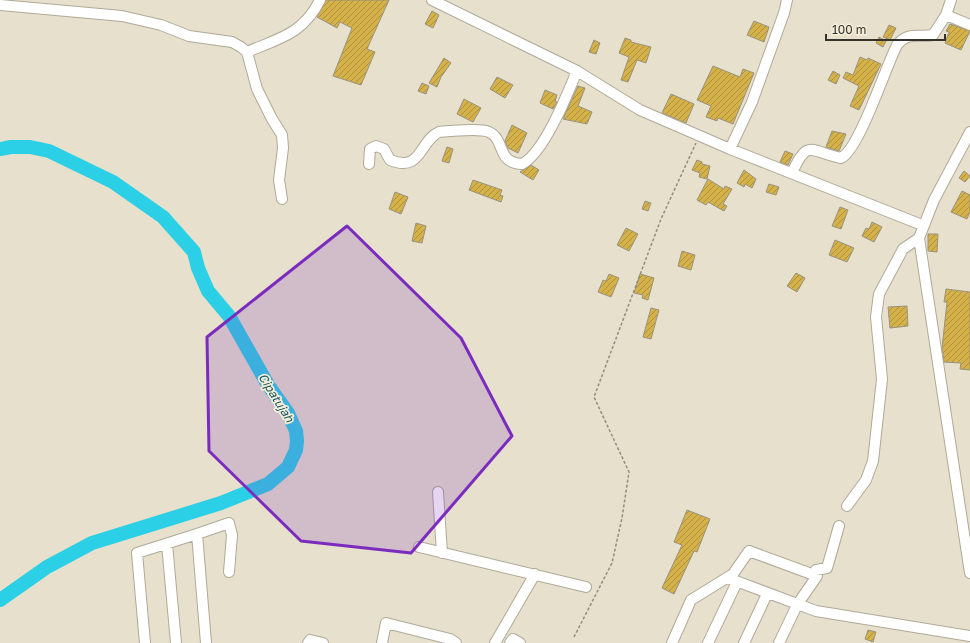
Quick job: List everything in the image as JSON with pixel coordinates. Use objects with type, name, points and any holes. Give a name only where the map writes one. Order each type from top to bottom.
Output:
[{"type":"street","points":[[247,52],[279,39],[304,25],[320,0]]},
{"type":"street","points":[[432,0],[577,71],[640,110],[730,149],[922,225]]},
{"type":"street","points":[[730,149],[752,102],[784,13],[787,0]]},
{"type":"street","points":[[792,173],[800,156],[807,150],[822,150],[837,157],[844,156],[850,150],[873,102],[896,45],[909,35],[933,35],[946,15],[950,0]]},
{"type":"street","points":[[0,5],[122,16],[161,25],[189,36],[232,42],[241,47],[247,52],[257,89],[282,135],[283,148],[279,180],[282,199]]},
{"type":"street","points":[[946,15],[970,25]]},
{"type":"street","points":[[369,164],[370,149],[376,146],[384,149],[390,160],[401,163],[416,158],[434,134],[439,132],[485,130],[497,138],[507,159],[512,164],[522,164],[534,155],[562,107],[577,71]]},
{"type":"street","points":[[970,132],[922,225],[919,238],[970,573]]},
{"type":"street","points":[[847,506],[866,480],[873,461],[882,379],[876,318],[878,294],[903,248],[919,238]]},
{"type":"street","points":[[438,492],[442,552]]},
{"type":"street","points":[[144,643],[137,553],[229,523],[232,535],[229,572]]},
{"type":"street","points":[[779,643],[797,605],[817,576],[816,570],[827,568],[839,526]]},
{"type":"street","points":[[197,534],[206,643]]},
{"type":"street","points":[[167,544],[176,643]]},
{"type":"street","points":[[419,547],[586,587]]},
{"type":"street","points":[[708,643],[733,580],[733,574],[749,551],[817,576]]},
{"type":"street","points":[[495,643],[535,574]]},
{"type":"street","points":[[672,643],[691,600],[733,580],[767,594],[816,611],[970,636]]},
{"type":"street","points":[[744,643],[767,594]]},
{"type":"street","points":[[382,643],[386,623],[450,640],[456,643]]},
{"type":"street","points":[[308,643],[310,640],[323,643]]},
{"type":"street","points":[[510,643],[513,640],[520,643]]},
{"type":"path","points":[[574,637],[612,563],[622,518],[629,472],[594,396],[661,219],[699,136]]},
{"type":"highlighted area","points":[[347,226],[461,338],[512,436],[411,553],[301,541],[209,451],[207,337]]},
{"type":"building","points":[[326,0],[389,0],[367,49],[375,52],[361,85],[333,76],[352,28],[340,22],[337,28],[317,17]]},
{"type":"building","points":[[432,11],[439,15],[433,28],[425,24]]},
{"type":"building","points":[[754,21],[769,27],[764,42],[747,35]]},
{"type":"building","points":[[950,24],[970,31],[961,50],[945,43],[949,32],[946,31]]},
{"type":"building","points":[[889,25],[896,28],[890,40],[883,37]]},
{"type":"building","points":[[879,37],[886,41],[883,47],[876,43]]},
{"type":"building","points":[[625,38],[631,40],[631,42],[651,47],[646,63],[637,60],[628,82],[621,80],[629,57],[619,53]]},
{"type":"building","points":[[594,40],[600,43],[596,54],[589,52]]},
{"type":"building","points":[[860,57],[867,60],[868,58],[881,64],[859,110],[850,106],[859,86],[843,78],[846,72],[853,75]]},
{"type":"building","points":[[444,58],[451,63],[441,77],[437,87],[429,83]]},
{"type":"building","points":[[713,66],[740,77],[743,69],[754,73],[733,124],[718,118],[717,121],[706,117],[711,106],[697,100]]},
{"type":"building","points":[[833,71],[840,75],[836,84],[828,80]]},
{"type":"building","points":[[497,77],[513,85],[505,98],[490,89]]},
{"type":"building","points":[[422,83],[429,86],[426,94],[418,91]]},
{"type":"building","points":[[578,86],[585,88],[578,106],[592,112],[587,124],[563,119]]},
{"type":"building","points":[[545,90],[557,95],[555,101],[557,102],[553,109],[540,103]]},
{"type":"building","points":[[671,94],[694,104],[686,123],[662,113]]},
{"type":"building","points":[[464,99],[481,108],[473,122],[457,114]]},
{"type":"building","points":[[512,125],[527,133],[518,153],[508,148],[505,141]]},
{"type":"building","points":[[832,131],[846,134],[839,151],[826,147]]},
{"type":"building","points":[[447,147],[453,149],[449,163],[442,161]]},
{"type":"building","points":[[785,151],[793,154],[788,165],[780,162]]},
{"type":"building","points":[[697,160],[702,162],[702,164],[710,166],[707,179],[699,177],[700,173],[692,170]]},
{"type":"building","points":[[531,165],[539,170],[533,180],[520,172]]},
{"type":"building","points":[[744,170],[756,179],[752,188],[745,184],[744,187],[737,183]]},
{"type":"building","points":[[964,171],[970,176],[965,182],[959,178]]},
{"type":"building","points":[[708,179],[724,189],[725,186],[732,189],[723,204],[727,206],[724,211],[708,202],[706,205],[697,200]]},
{"type":"building","points":[[473,180],[502,190],[500,195],[503,196],[501,202],[469,190]]},
{"type":"building","points":[[769,184],[779,187],[776,195],[766,192]]},
{"type":"building","points":[[962,191],[970,195],[970,212],[967,219],[951,212]]},
{"type":"building","points":[[395,192],[408,197],[401,214],[389,209]]},
{"type":"building","points":[[645,201],[651,203],[648,211],[642,209]]},
{"type":"building","points":[[840,207],[848,210],[841,229],[832,226]]},
{"type":"building","points":[[872,222],[882,227],[874,242],[862,236],[866,228],[869,229]]},
{"type":"building","points":[[416,223],[426,226],[422,243],[412,241]]},
{"type":"building","points":[[626,228],[638,234],[629,251],[617,245]]},
{"type":"building","points":[[928,234],[938,234],[937,252],[928,251]]},
{"type":"building","points":[[835,240],[854,248],[847,262],[829,255]]},
{"type":"building","points":[[682,251],[695,255],[691,270],[678,266]]},
{"type":"building","points":[[796,273],[805,278],[797,292],[787,286]]},
{"type":"building","points":[[609,274],[619,278],[611,297],[598,292],[603,280],[606,281]]},
{"type":"building","points":[[640,274],[654,278],[648,300],[642,298],[643,295],[634,293]]},
{"type":"building","points":[[946,289],[970,292],[970,370],[960,369],[961,363],[944,362],[942,348],[947,302],[944,302]]},
{"type":"building","points":[[907,306],[908,326],[890,328],[888,307]]},
{"type":"building","points":[[651,308],[659,310],[651,339],[643,337]]},
{"type":"building","points":[[687,510],[710,519],[697,552],[694,551],[674,594],[662,588],[682,545],[674,542]]},
{"type":"building","points":[[868,630],[876,632],[873,642],[865,639]]},
{"type":"waterway","name":"Cipatujah","points":[[0,149],[11,147],[30,147],[49,151],[113,182],[163,217],[194,252],[198,268],[208,291],[229,316],[268,385],[288,413],[296,431],[297,441],[296,450],[288,467],[268,484],[221,503],[92,543],[47,567],[0,600]]}]
